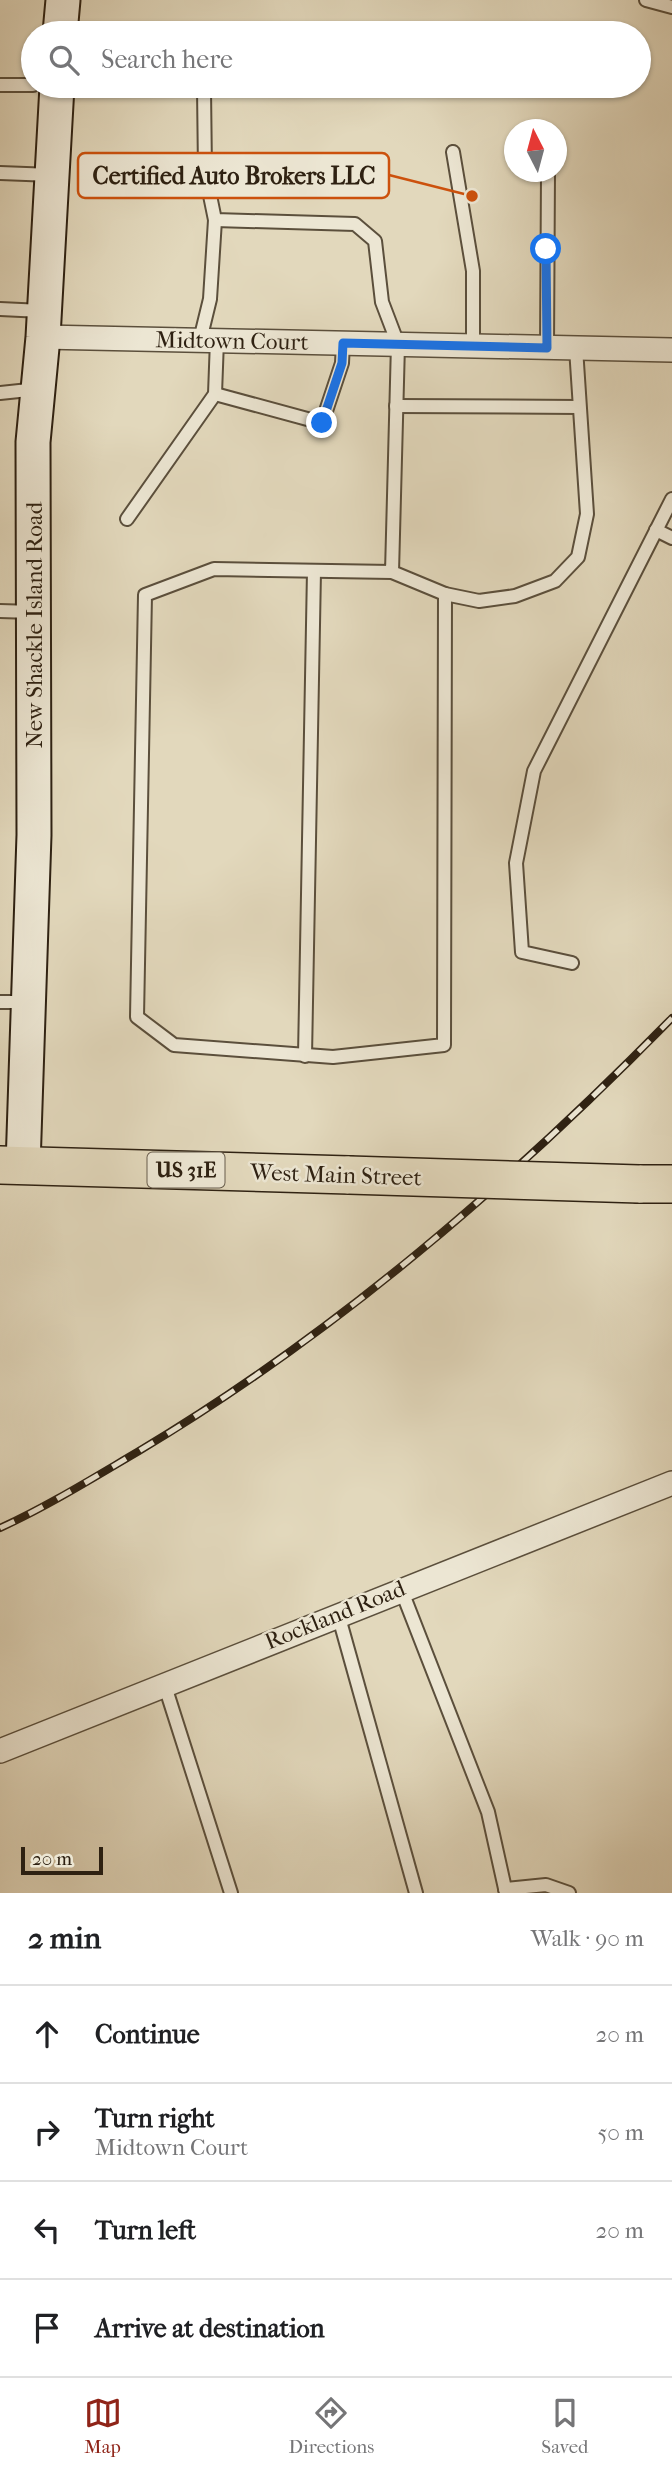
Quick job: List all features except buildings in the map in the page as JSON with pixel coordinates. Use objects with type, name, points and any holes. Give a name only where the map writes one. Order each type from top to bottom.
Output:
[{"type":"main road","points":[[61,21],[63,0]]},
{"type":"main road","name":"New Shackle Island Road","points":[[12,1165],[14,1002],[34,835],[33,442],[44,324],[56,98]]},
{"type":"main road","name":"West Main Street","points":[[12,1165],[656,1184]]},
{"type":"street","name":"Midtown Court","points":[[44,324],[209,340],[672,350]]},
{"type":"street","name":"Rockland Road","points":[[0,1751],[672,1483]]},
{"type":"lane","points":[[646,0],[672,7]]},
{"type":"lane","points":[[0,85],[21,85]]},
{"type":"lane","points":[[127,519],[215,394],[209,340],[215,220],[205,171],[204,98]]},
{"type":"lane","points":[[453,152],[473,271],[473,346]]},
{"type":"lane","points":[[0,173],[52,175]]},
{"type":"lane","points":[[547,348],[548,182]]},
{"type":"lane","points":[[215,220],[355,224],[375,241],[382,302],[398,344],[392,572]]},
{"type":"lane","points":[[0,309],[44,324]]},
{"type":"lane","points":[[215,394],[322,423],[342,363],[343,343]]},
{"type":"lane","points":[[444,594],[444,1045],[333,1057],[174,1045],[137,1017],[145,595],[214,569],[392,572],[444,594],[479,601],[515,596],[555,581],[578,557],[587,514],[576,348]]},
{"type":"lane","points":[[0,393],[38,389]]},
{"type":"lane","points":[[396,405],[579,407]]},
{"type":"lane","points":[[572,963],[522,952],[516,863],[534,771],[672,499]]},
{"type":"lane","points":[[656,530],[672,538]]},
{"type":"lane","points":[[305,1055],[314,571]]},
{"type":"lane","points":[[0,611],[33,612]]},
{"type":"lane","points":[[401,1589],[488,1812],[505,1891],[546,1885],[569,1893]]},
{"type":"lane","points":[[338,1614],[416,1893]]},
{"type":"lane","points":[[164,1684],[231,1893]]},
{"type":"railway","points":[[0,1528],[139,1451],[212,1405],[283,1357],[352,1305],[485,1196],[611,1079],[672,1018]]},
{"type":"place","name":"Certified Auto Brokers LLC","points":[[472,196]]},
{"type":"route","points":[[322,423],[342,363],[343,343],[547,348],[546,249]]}]
